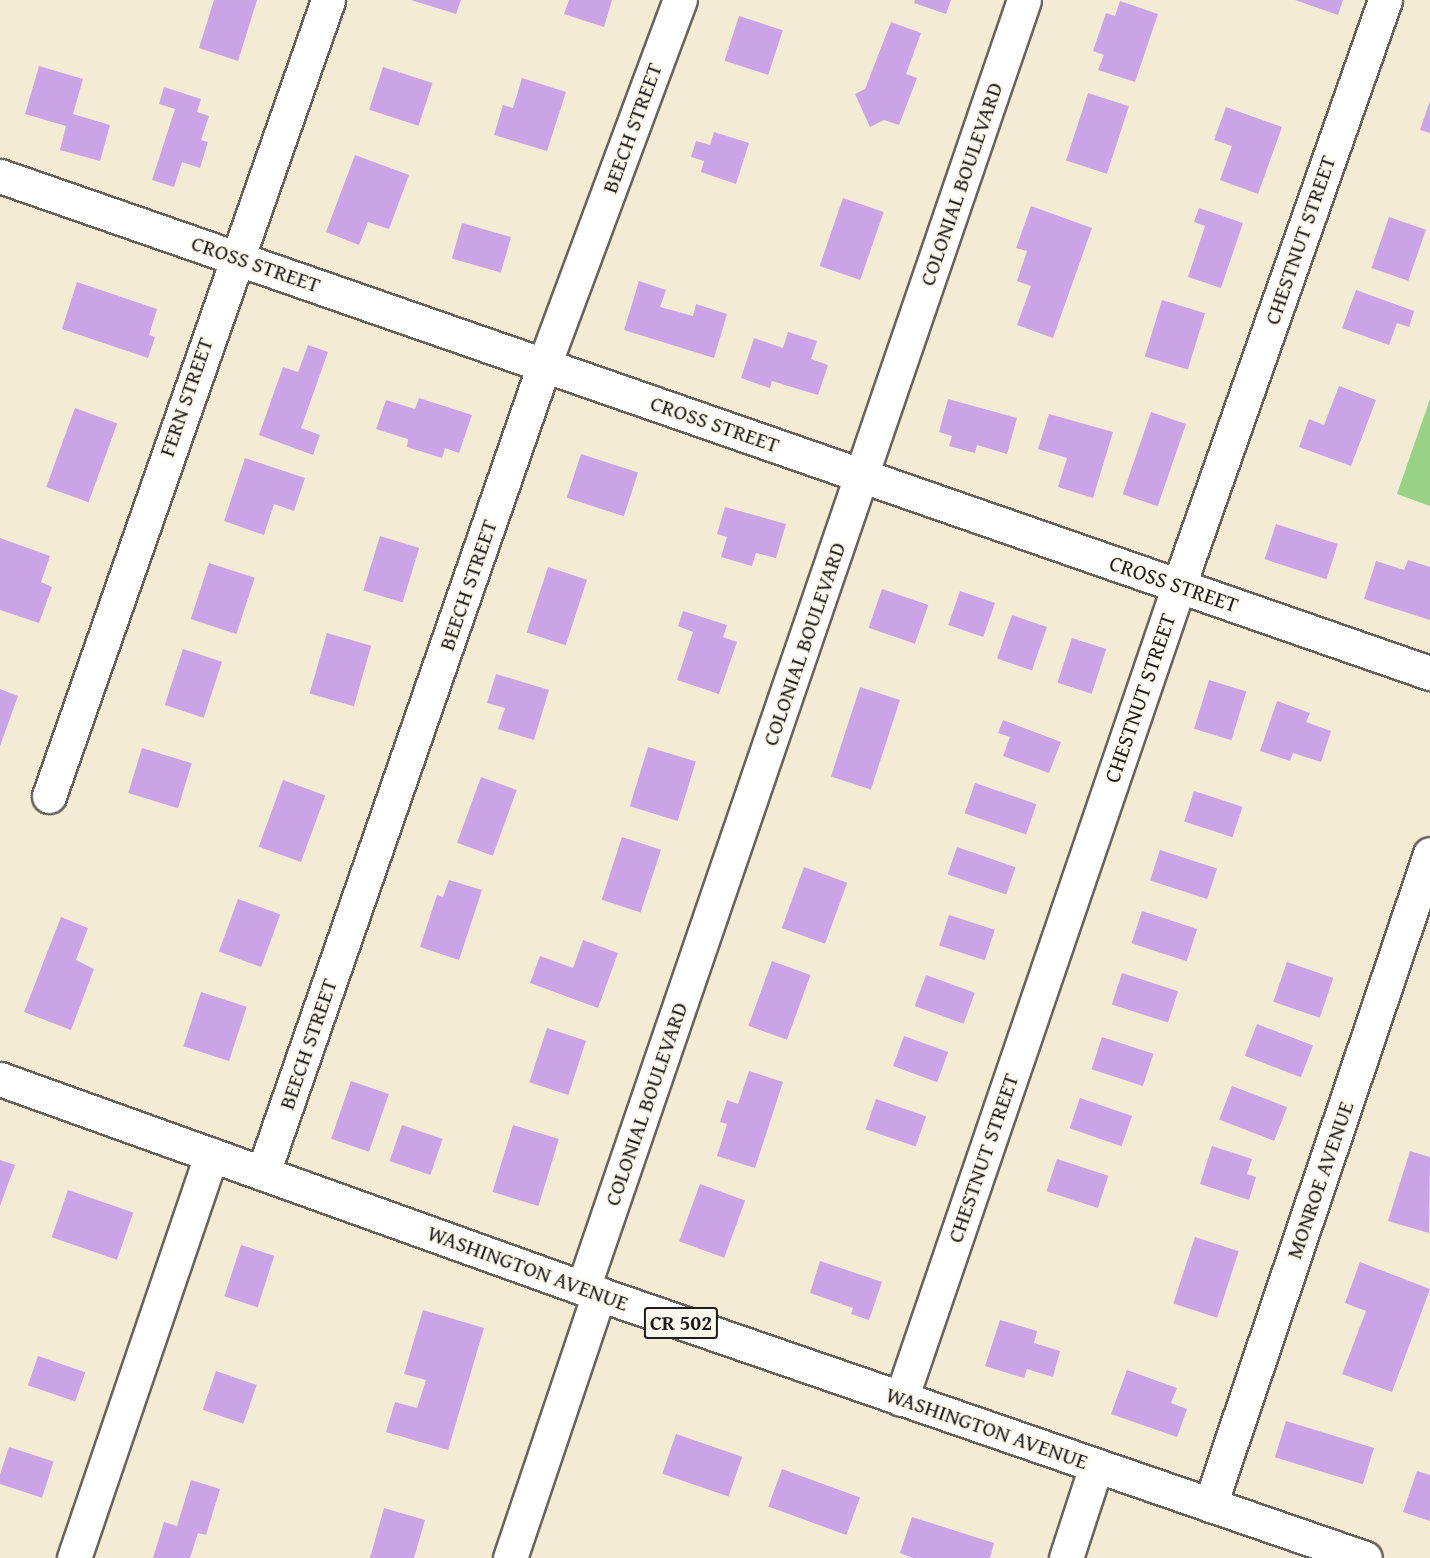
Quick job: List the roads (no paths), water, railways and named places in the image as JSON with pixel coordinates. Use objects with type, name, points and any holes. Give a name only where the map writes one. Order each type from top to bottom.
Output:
[{"type":"street","name":"FERN STREET","points":[[49,796],[235,257],[328,0]]},
{"type":"street","name":"BEECH STREET","points":[[263,1173],[544,365],[680,0]]},
{"type":"street","name":"COLONIAL BOULEVARD","points":[[510,1558],[591,1291],[862,476],[1024,0]]},
{"type":"street","name":"CHESTNUT STREET","points":[[901,1399],[1179,585],[1385,0]]},
{"type":"street","name":"CROSS STREET","points":[[0,176],[1430,673]]},
{"type":"street","name":"MONROE AVENUE","points":[[1210,1505],[1430,854]]},
{"type":"street","name":"WASHINGTON AVENUE","points":[[0,1078],[591,1291],[1365,1558]]},
{"type":"street","points":[[74,1558],[211,1155]]},
{"type":"street","points":[[1066,1558],[1096,1466]]}]
